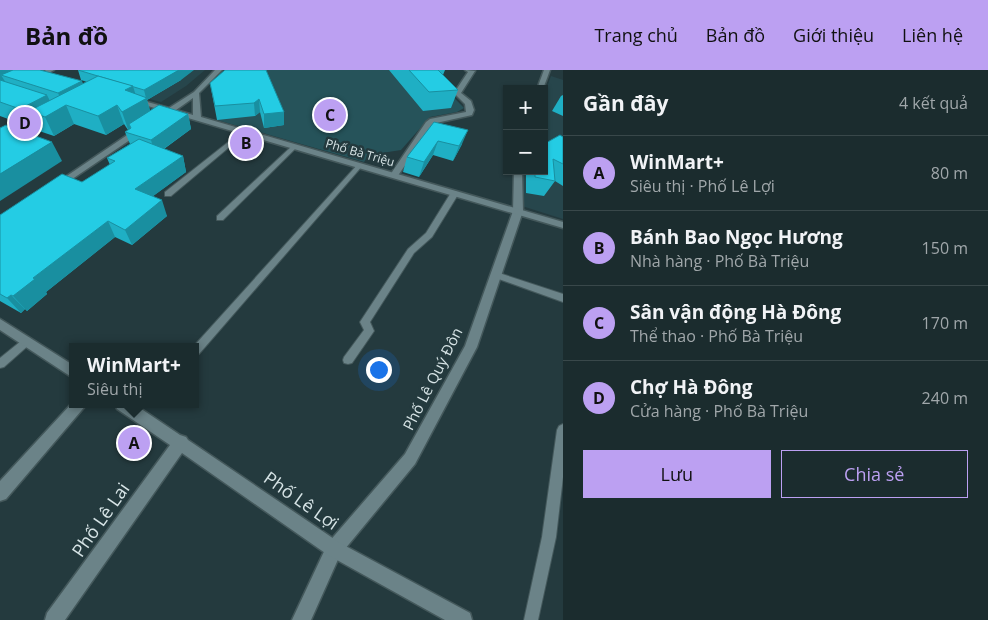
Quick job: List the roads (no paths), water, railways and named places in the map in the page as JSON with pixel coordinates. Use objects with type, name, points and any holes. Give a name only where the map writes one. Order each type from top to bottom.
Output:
[{"type":"street","points":[[35,70],[50,73]]},
{"type":"street","points":[[159,118],[196,93],[219,70]]},
{"type":"street","points":[[394,175],[429,124],[433,121],[469,113],[468,104],[457,93],[471,70]]},
{"type":"street","points":[[541,85],[547,70]]},
{"type":"street","points":[[196,93],[197,119]]},
{"type":"street","name":"Phố Bà Triệu","points":[[129,99],[563,225]]},
{"type":"street","points":[[48,192],[151,123]]},
{"type":"street","name":"Phố Lê Quý Đôn","points":[[301,620],[334,549],[410,459],[471,347],[518,211],[518,175]]},
{"type":"street","points":[[0,324],[69,369]]},
{"type":"street","points":[[0,493],[76,408]]},
{"type":"street","name":"Phố Lê Lợi","points":[[128,408],[181,442],[334,549],[463,620]]},
{"type":"street","name":"Phố Lê Lai","points":[[54,620],[181,442]]},
{"type":"lane","points":[[0,148],[57,117]]},
{"type":"lane","points":[[168,194],[243,133]]},
{"type":"lane","points":[[220,218],[294,147]]},
{"type":"lane","points":[[199,346],[360,165]]},
{"type":"lane","points":[[348,360],[369,331],[364,322],[379,298],[411,251],[430,235],[454,193]]},
{"type":"lane","points":[[496,275],[563,298]]},
{"type":"lane","points":[[0,364],[26,341]]},
{"type":"lane","points":[[531,620],[549,537],[563,430]]},
{"type":"place","name":"Sân vận động Hà Đông","points":[[330,115]]},
{"type":"place","name":"Chợ Hà Đông","points":[[25,123]]},
{"type":"place","name":"Bánh Bao Ngọc Hương","points":[[246,143]]},
{"type":"place","name":"WinMart+","points":[[134,443]]}]
